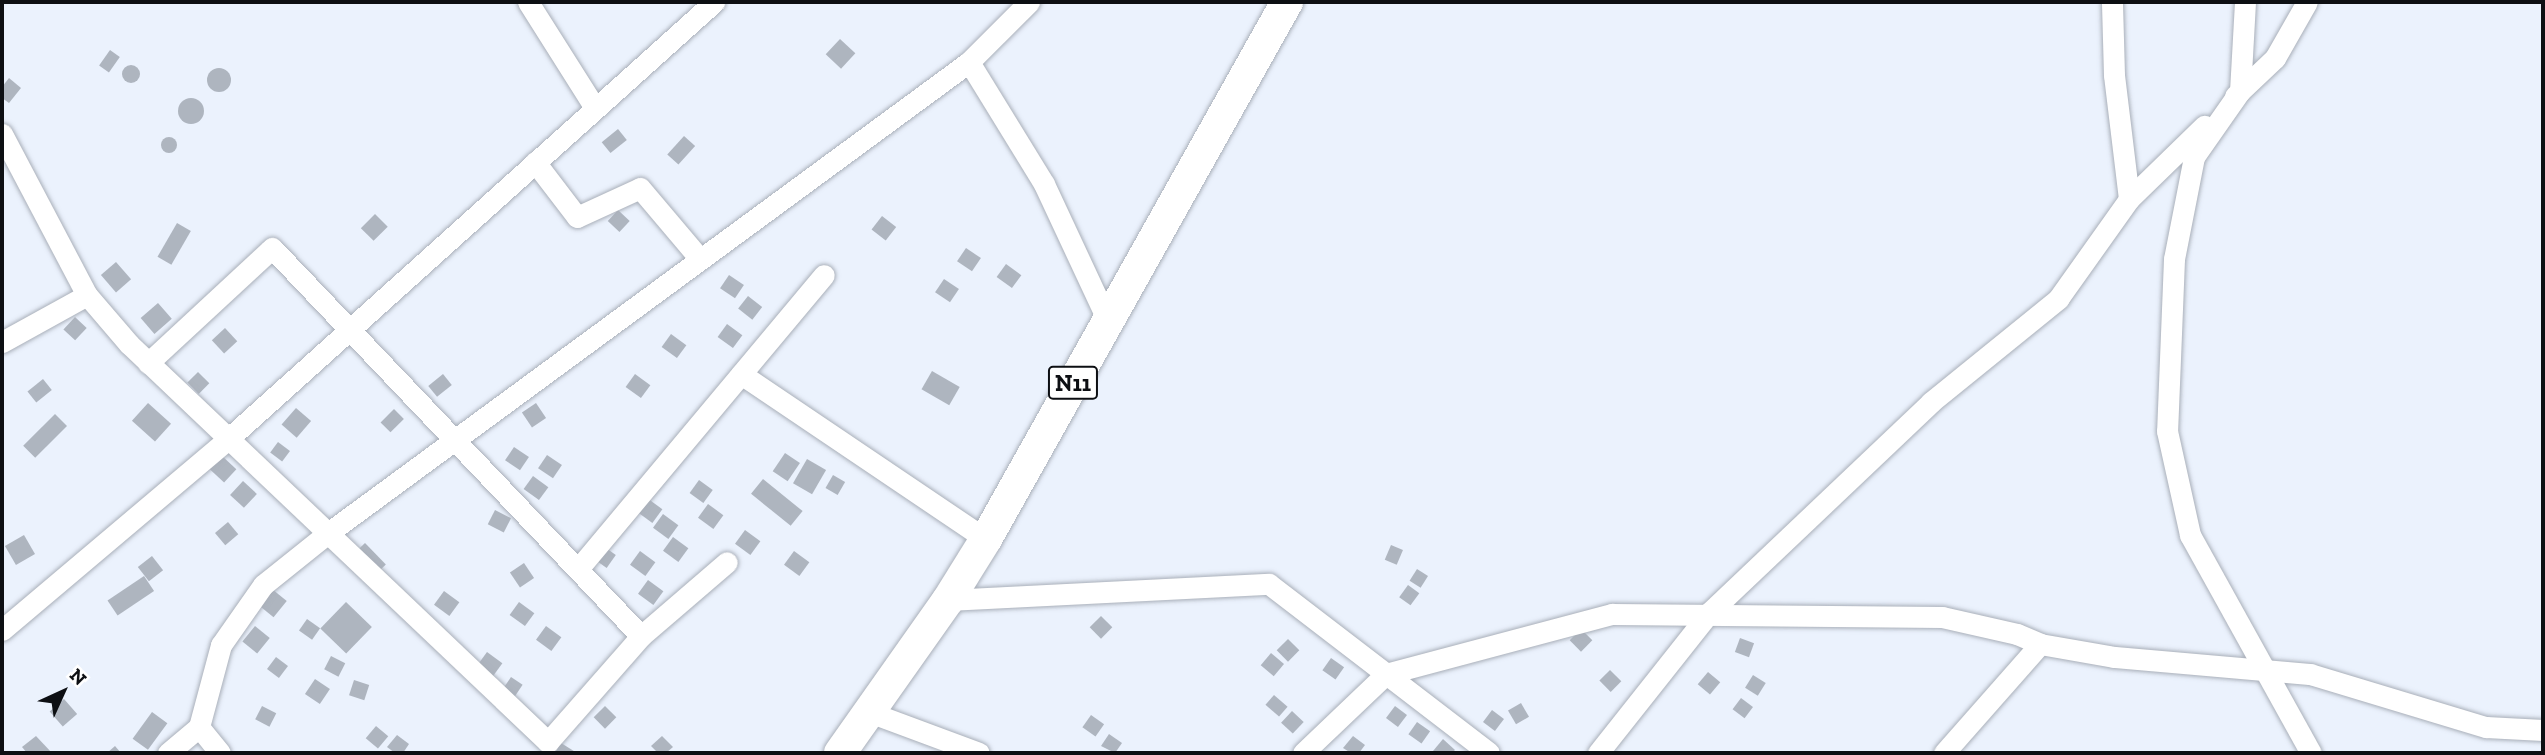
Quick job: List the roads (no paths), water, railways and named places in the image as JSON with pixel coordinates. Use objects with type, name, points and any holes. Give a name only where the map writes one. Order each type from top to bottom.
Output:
[{"type":"main road","name":"N11","points":[[840,753],[948,600],[986,539],[1287,2]]},
{"type":"street","points":[[527,2],[595,108]]},
{"type":"street","points":[[2,630],[228,439],[713,2]]},
{"type":"street","points":[[168,753],[199,727],[221,645],[263,585],[328,533],[969,62],[1029,2]]},
{"type":"street","points":[[2112,2],[2115,75],[2129,199]]},
{"type":"street","points":[[2245,2],[2240,91],[2194,157],[2174,259],[2167,431],[2190,535],[2311,753]]},
{"type":"street","points":[[1598,753],[1709,613],[1931,402],[2058,299],[2129,199],[2275,58],[2307,2]]},
{"type":"street","points":[[969,62],[1044,184],[1108,321]]},
{"type":"street","points":[[2,134],[87,295],[148,363],[548,742],[641,636],[727,562]]},
{"type":"street","points":[[535,162],[577,216],[640,188],[700,260]]},
{"type":"street","points":[[148,363],[272,248],[641,636]]},
{"type":"street","points":[[578,569],[824,275]]},
{"type":"street","points":[[2,342],[87,295]]},
{"type":"street","points":[[741,374],[986,539]]},
{"type":"street","points":[[948,600],[1269,584],[1489,753]]},
{"type":"street","points":[[1303,753],[1386,674],[1612,614],[1942,617],[2017,634],[2040,644],[2114,657],[2310,674],[2486,727],[2543,730]]},
{"type":"street","points":[[1944,753],[2040,644]]},
{"type":"street","points":[[870,712],[979,753]]},
{"type":"street","points":[[199,727],[220,753]]}]
